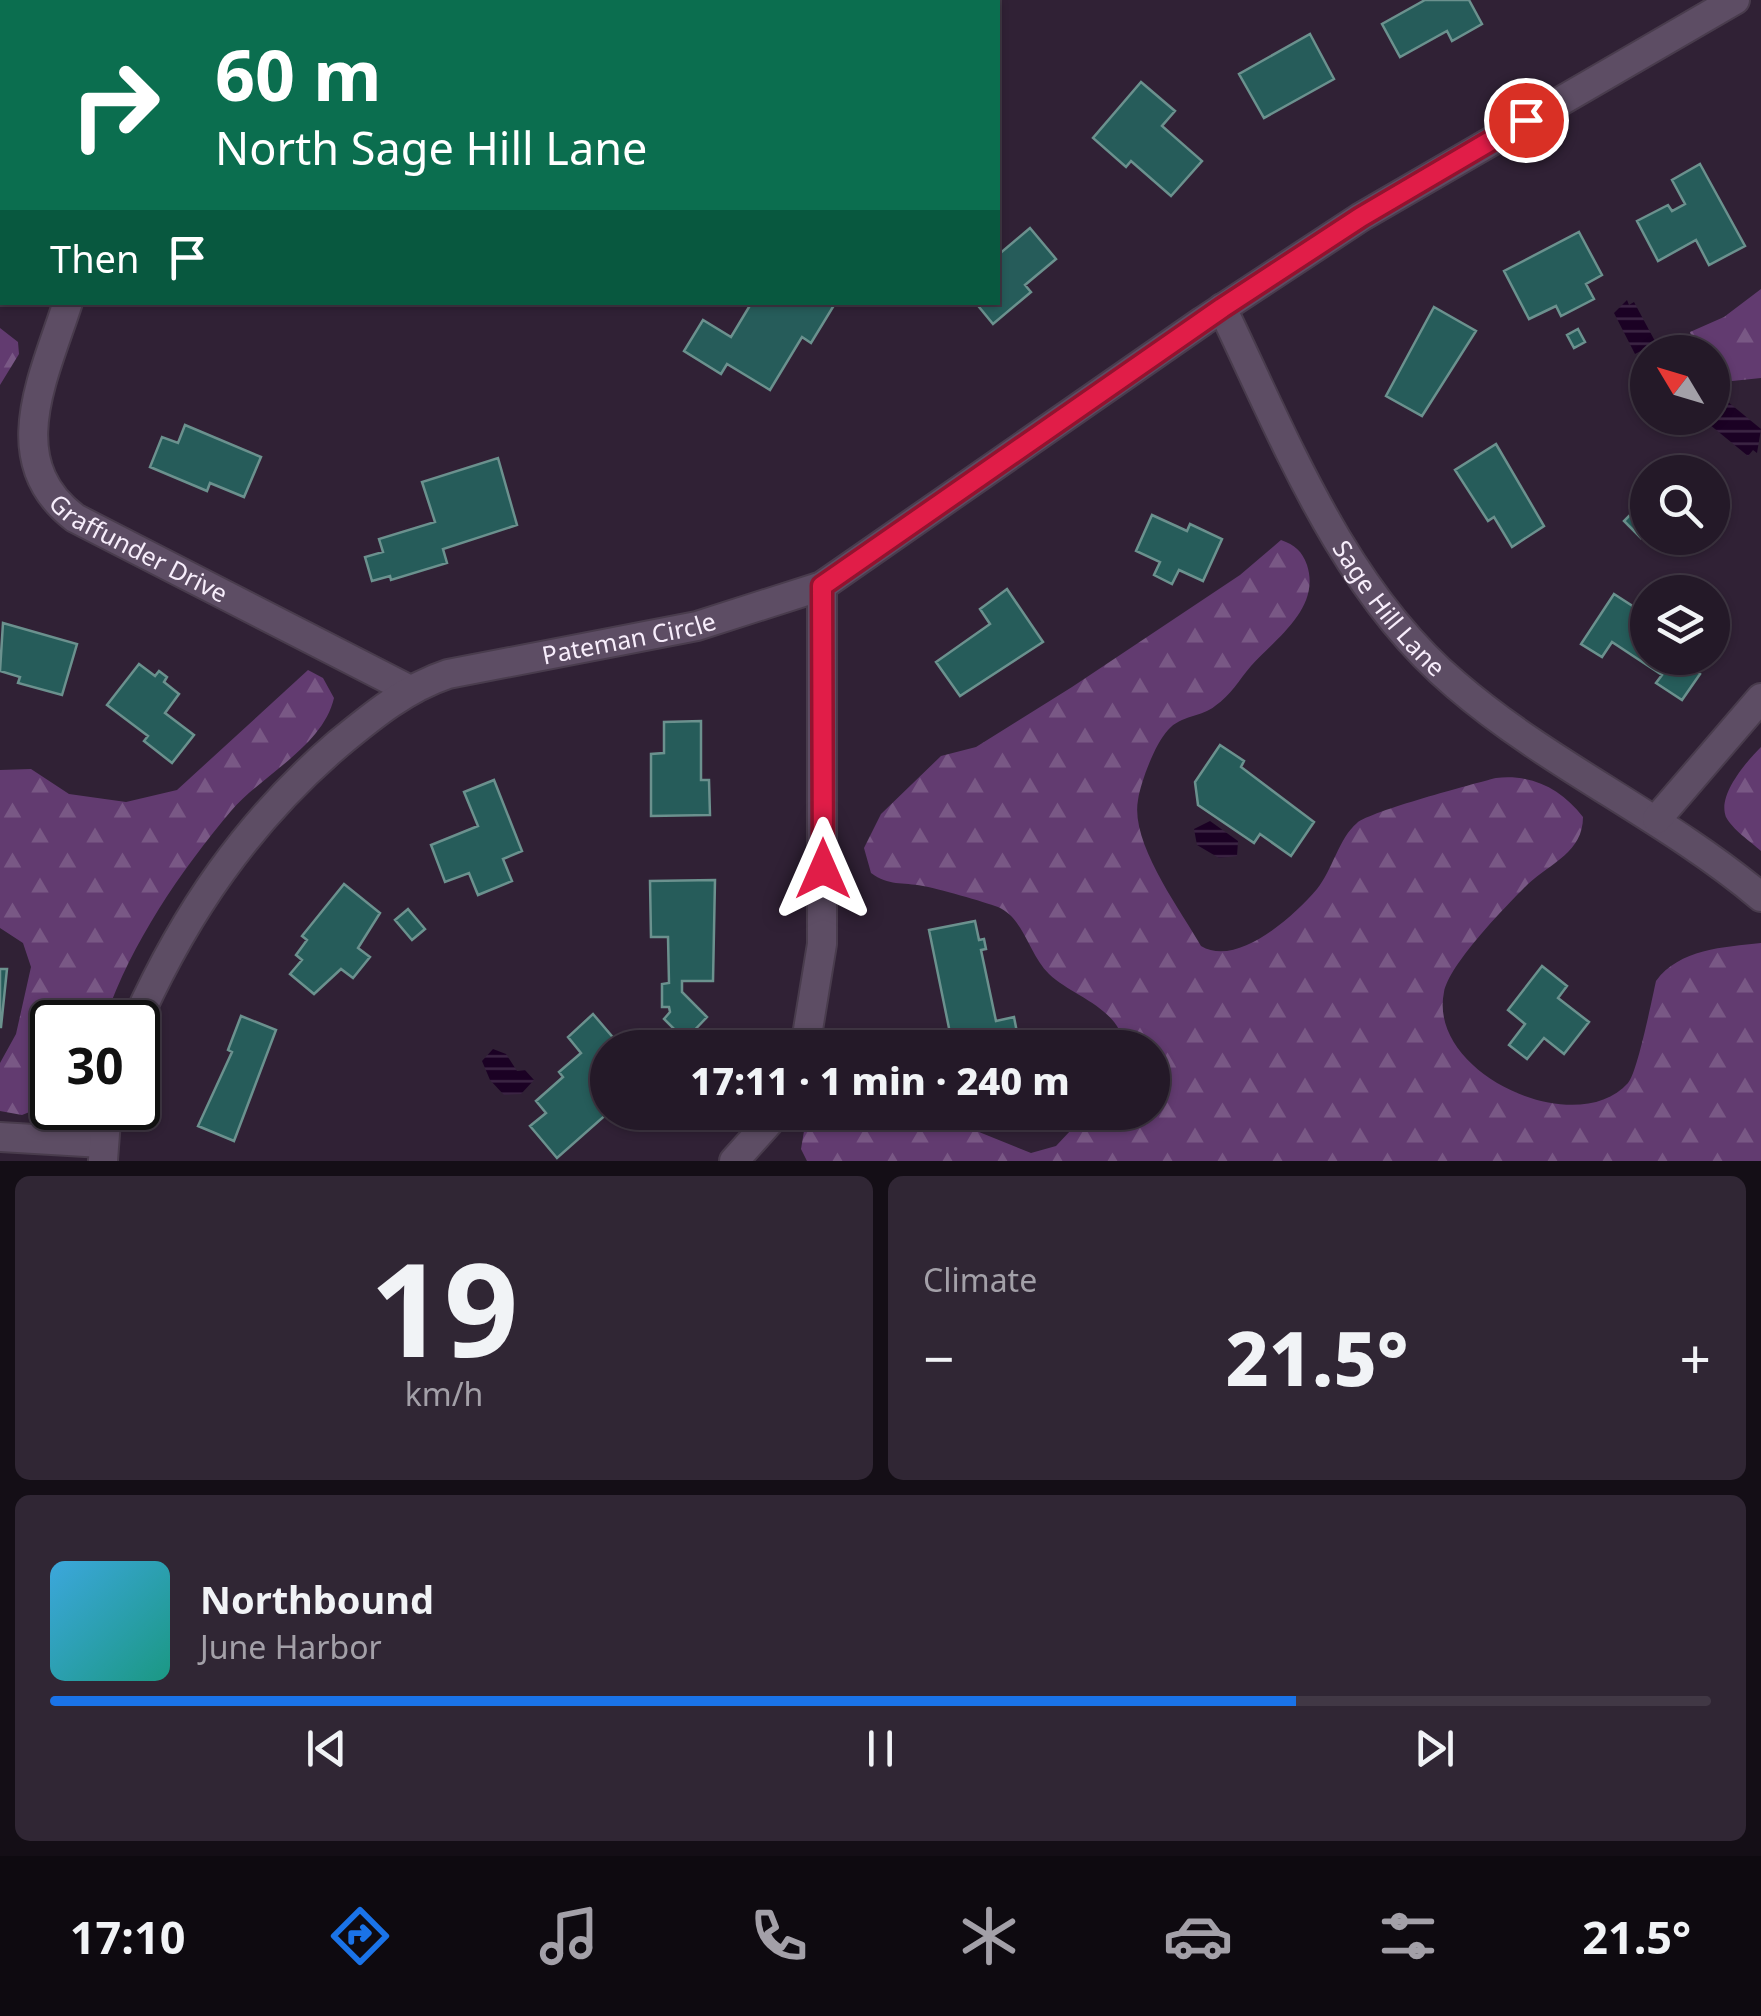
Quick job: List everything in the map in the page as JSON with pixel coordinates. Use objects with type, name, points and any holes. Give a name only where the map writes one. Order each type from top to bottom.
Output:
[{"type":"street","name":"Pateman Circle","points":[[147,1000],[194,908],[244,836],[306,772],[410,690],[462,671],[697,626],[822,586],[1222,308],[1361,217],[1734,0]]},
{"type":"street","name":"Graffunder Drive","points":[[67,305],[31,426],[34,469],[50,497],[75,518],[410,690]]},
{"type":"street","name":"Sage Hill Lane","points":[[1222,308],[1336,534],[1406,637],[1458,688],[1493,714],[1657,819],[1761,897]]},
{"type":"street","points":[[808,1030],[822,944],[822,586]]},
{"type":"street","points":[[1657,819],[1761,698]]},
{"type":"street","points":[[734,1161],[762,1130]]},
{"type":"street","points":[[0,1137],[102,1152]]},
{"type":"green space","points":[[1761,289],[1761,378],[1730,381],[1730,335],[1691,335],[1690,332],[1724,317]]},
{"type":"green space","points":[[0,328],[18,342],[19,354],[0,385]]},
{"type":"green space","points":[[1281,540],[1303,556],[1310,581],[1308,595],[1294,621],[1221,702],[1168,730],[1149,763],[1138,800],[1138,817],[1149,855],[1201,946],[1215,951],[1231,950],[1279,925],[1317,889],[1345,837],[1366,818],[1496,778],[1534,781],[1556,791],[1574,807],[1583,817],[1582,829],[1572,848],[1528,884],[1493,920],[1448,980],[1444,992],[1445,1022],[1458,1049],[1481,1072],[1510,1090],[1543,1101],[1575,1105],[1605,1099],[1632,1077],[1656,981],[1666,970],[1703,952],[1761,943],[1761,1161],[807,1161],[801,1149],[804,1130],[974,1130],[1031,1153],[1056,1146],[1071,1130],[1170,1130],[1170,1030],[1119,1030],[1094,1004],[1049,974],[1007,912],[949,892],[884,880],[871,873],[864,848],[881,814],[941,756],[976,747],[1240,575]]},
{"type":"green space","points":[[308,670],[323,678],[334,698],[318,731],[231,811],[193,859],[142,938],[112,1000],[30,1000],[30,1112],[22,1115],[0,1111],[0,1063],[16,1034],[31,967],[23,943],[0,928],[0,770],[31,769],[69,794],[126,802],[177,790]]},
{"type":"green space","points":[[1761,747],[1761,851],[1733,826],[1724,808],[1735,779]]},
{"type":"shaded area","points":[[1627,300],[1629,305],[1634,302],[1652,335],[1630,335],[1630,344],[1614,313]]},
{"type":"shaded area","points":[[1730,404],[1761,429],[1757,453],[1753,450],[1748,456],[1722,435],[1730,435]]},
{"type":"shaded area","points":[[1210,821],[1238,841],[1237,856],[1219,858],[1197,845],[1194,829]]},
{"type":"shaded area","points":[[493,1049],[506,1054],[517,1071],[525,1070],[534,1080],[521,1094],[504,1095],[490,1080],[482,1061]]},
{"type":"building","points":[[1425,0],[1469,0],[1482,24],[1452,41],[1447,31],[1400,57],[1382,24]]},
{"type":"building","points":[[1310,34],[1334,79],[1264,118],[1239,74]]},
{"type":"building","points":[[1141,82],[1175,111],[1162,126],[1202,161],[1171,196],[1131,161],[1126,167],[1093,138]]},
{"type":"building","points":[[1700,164],[1745,246],[1709,265],[1696,240],[1658,261],[1637,221],[1668,205],[1672,211],[1685,204],[1672,180]]},
{"type":"building","points":[[1030,228],[1056,259],[1025,285],[1031,292],[993,324],[977,305],[1000,305],[1000,253]]},
{"type":"building","points":[[1579,232],[1602,275],[1586,284],[1594,299],[1561,316],[1556,306],[1529,319],[1504,271]]},
{"type":"building","points":[[750,305],[834,305],[811,343],[802,337],[770,390],[727,364],[721,374],[684,351],[703,320],[731,337]]},
{"type":"building","points":[[1434,307],[1476,331],[1422,416],[1386,396]]},
{"type":"building","points":[[1578,329],[1585,342],[1574,348],[1567,335]]},
{"type":"building","points":[[185,425],[261,457],[244,497],[210,483],[207,491],[150,467],[162,437],[178,443]]},
{"type":"building","points":[[1496,444],[1544,526],[1512,547],[1494,517],[1488,521],[1455,470]]},
{"type":"building","points":[[498,458],[517,525],[443,549],[447,563],[391,580],[390,576],[372,581],[365,557],[383,552],[379,539],[435,522],[422,482]]},
{"type":"building","points":[[1152,515],[1187,531],[1190,524],[1222,539],[1203,581],[1179,570],[1172,584],[1154,575],[1160,562],[1136,551]]},
{"type":"building","points":[[1007,589],[1043,642],[960,696],[936,662],[990,624],[980,609]]},
{"type":"building","points":[[1614,594],[1630,604],[1630,654],[1612,642],[1602,657],[1581,644]]},
{"type":"building","points":[[3,623],[77,644],[62,695],[18,683],[20,677],[0,671]]},
{"type":"building","points":[[139,664],[155,676],[159,671],[167,677],[164,682],[179,694],[165,713],[194,735],[172,763],[144,741],[148,736],[107,705]]},
{"type":"building","points":[[1662,675],[1699,675],[1682,700],[1656,683]]},
{"type":"building","points":[[701,721],[701,780],[709,780],[710,815],[651,816],[651,754],[664,753],[664,722]]},
{"type":"building","points":[[1220,745],[1244,761],[1241,767],[1314,822],[1291,856],[1260,834],[1254,843],[1198,805],[1195,782]]},
{"type":"building","points":[[494,780],[522,851],[503,859],[512,881],[478,895],[469,873],[445,882],[431,845],[478,826],[464,792]]},
{"type":"building","points":[[715,880],[713,981],[682,981],[682,992],[707,1017],[695,1030],[675,1030],[664,1019],[670,1012],[669,1007],[662,1007],[662,984],[669,983],[668,937],[651,937],[650,881]]},
{"type":"building","points":[[344,884],[380,913],[358,948],[370,957],[353,978],[341,969],[314,994],[290,974],[302,960],[296,955],[307,940],[302,936]]},
{"type":"building","points":[[408,909],[425,929],[412,940],[395,920]]},
{"type":"building","points":[[975,921],[979,940],[984,939],[986,949],[981,950],[996,1021],[1014,1017],[1017,1030],[949,1030],[929,930]]},
{"type":"building","points":[[1542,966],[1567,986],[1558,998],[1589,1022],[1564,1054],[1544,1038],[1527,1059],[1509,1045],[1525,1024],[1508,1010]]},
{"type":"building","points":[[0,969],[7,969],[1,1027],[0,1027]]},
{"type":"building","points":[[593,1014],[607,1030],[590,1030],[590,1129],[557,1158],[530,1126],[546,1113],[536,1101],[563,1077],[559,1072],[581,1053],[568,1037]]},
{"type":"building","points":[[241,1016],[276,1030],[234,1141],[198,1126],[232,1052],[228,1050]]},
{"type":"route","points":[[823,869],[822,586],[1222,308],[1361,217],[1526,120]]}]
